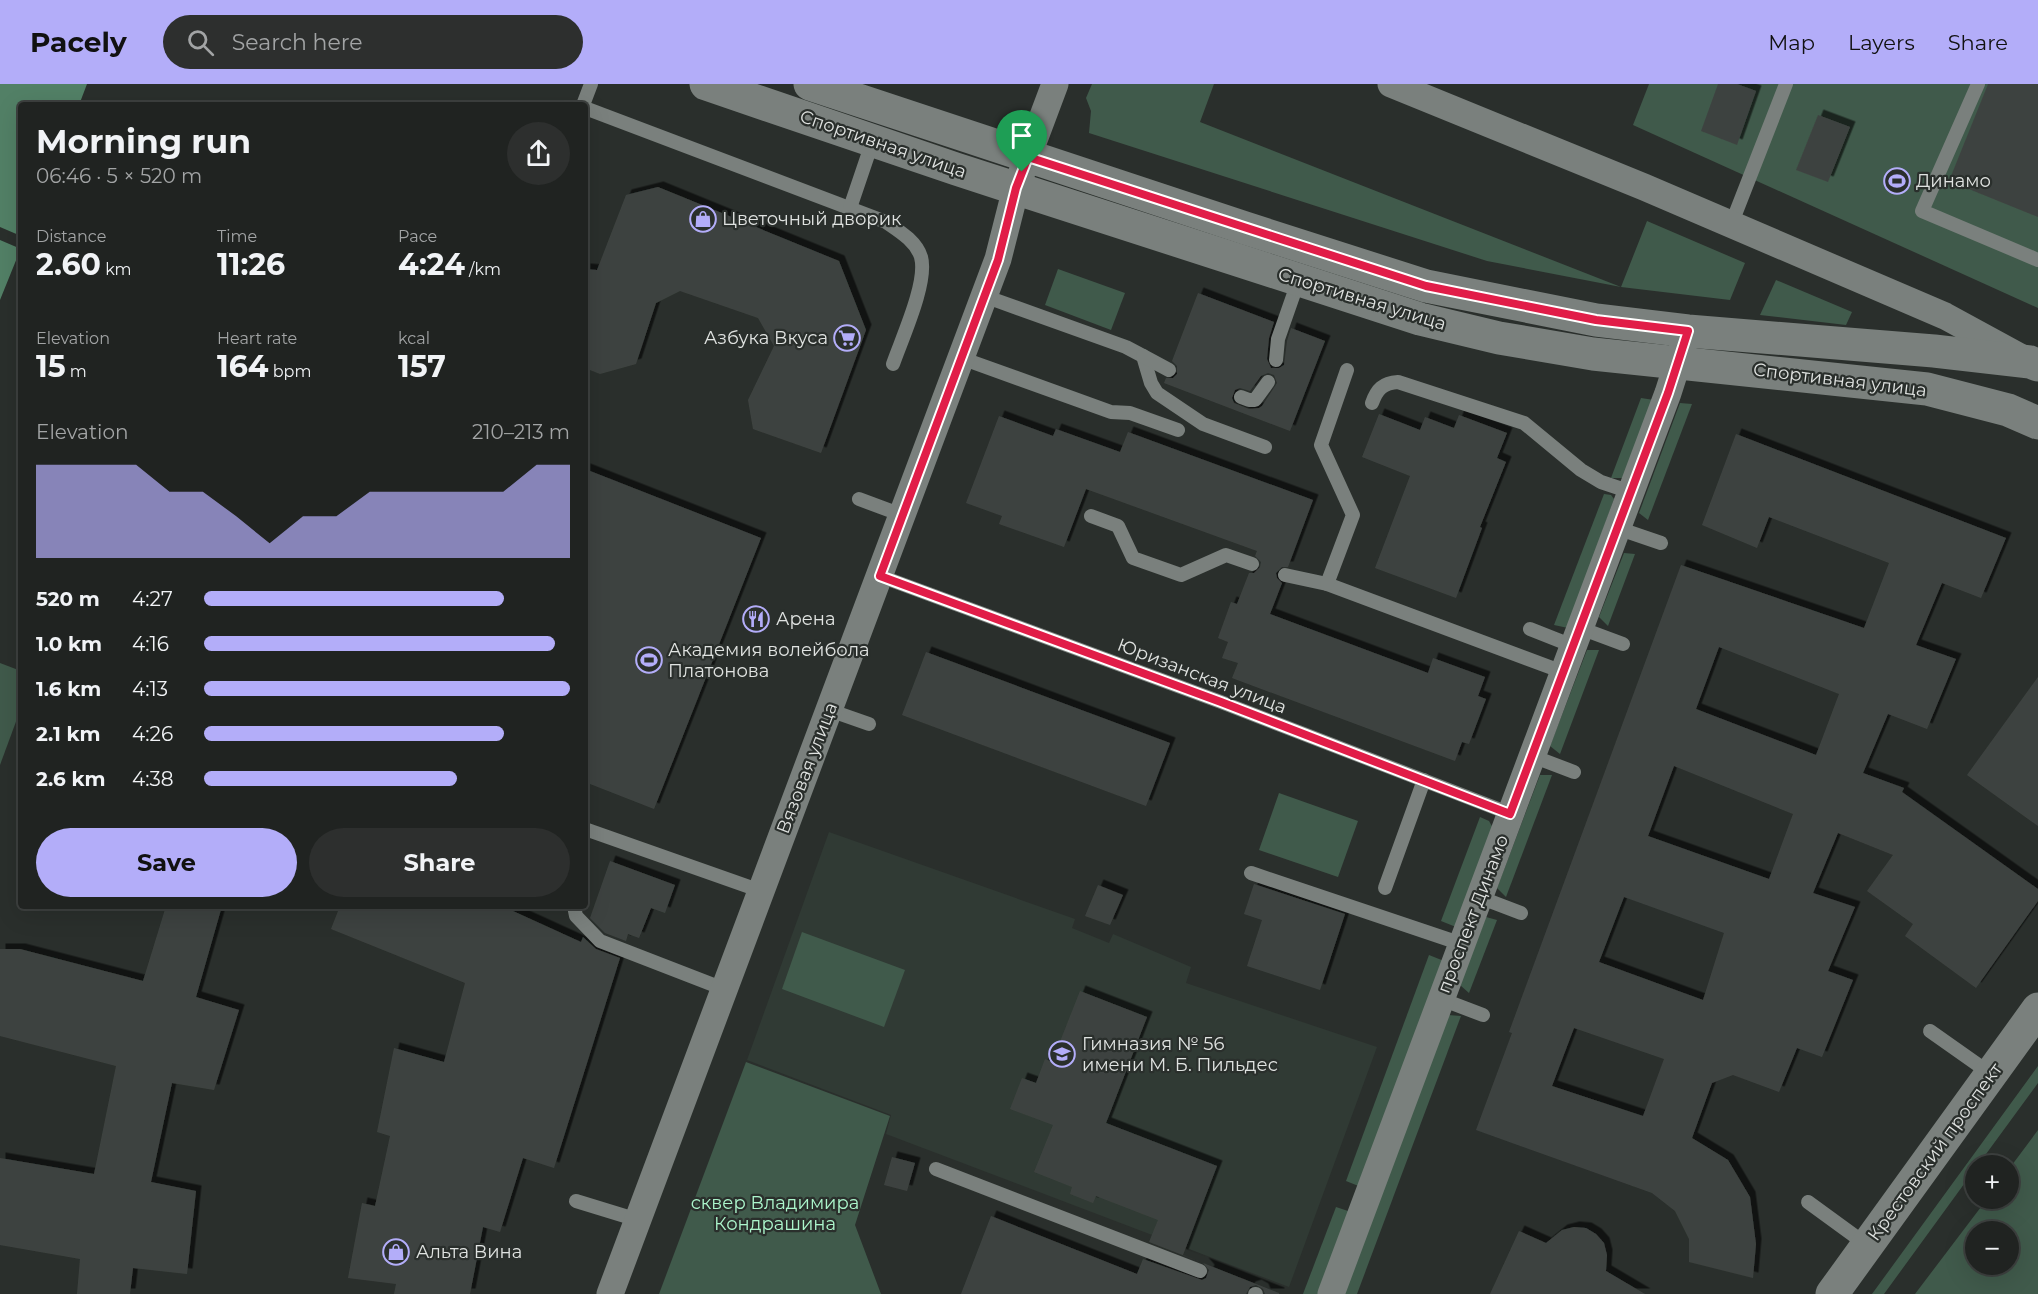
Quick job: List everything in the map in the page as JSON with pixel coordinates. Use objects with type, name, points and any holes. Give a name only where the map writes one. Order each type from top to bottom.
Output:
[{"type":"street","name":"Спортивная улица","points":[[706,84],[873,140],[1022,172],[1426,286],[1596,320],[1688,331],[1935,351],[2034,364]]},
{"type":"street","name":"Спортивная улица","points":[[810,84],[1022,172],[1299,279],[1420,319],[1498,338],[1593,354],[1927,389],[2008,410],[2038,423]]},
{"type":"street","points":[[1022,172],[1054,84]]},
{"type":"street","name":"Спортивная улица","points":[[1390,84],[1644,187],[1945,316],[2034,364]]},
{"type":"street","name":"Вязовая улица","points":[[610,1294],[998,260],[1022,172]]},
{"type":"street","name":"проспект Динамо","points":[[1331,1294],[1631,492],[1688,331]]},
{"type":"street","name":"Крестовский проспект","points":[[1832,1294],[2038,1009]]},
{"type":"lane","points":[[585,102],[591,84]]},
{"type":"lane","points":[[1731,225],[1786,84]]},
{"type":"lane","points":[[1978,84],[1922,211],[2038,260]]},
{"type":"lane","points":[[588,108],[886,222],[908,237],[921,256],[923,279],[893,364]]},
{"type":"lane","points":[[849,208],[873,140]]},
{"type":"lane","points":[[1276,360],[1278,339],[1299,279]]},
{"type":"lane","points":[[984,296],[1126,347],[1169,370]]},
{"type":"lane","points":[[1143,356],[1150,383],[1157,393],[1203,424],[1265,447]]},
{"type":"lane","points":[[961,358],[1111,412],[1130,412],[1178,430]]},
{"type":"lane","points":[[1327,584],[1353,515],[1321,445],[1347,370]]},
{"type":"lane","points":[[1241,397],[1256,400],[1268,382]]},
{"type":"lane","points":[[1372,403],[1377,391],[1387,383],[1398,382],[1524,423],[1591,476],[1601,482],[1631,492]]},
{"type":"lane","points":[[859,499],[902,515]]},
{"type":"lane","points":[[1091,516],[1118,526],[1133,558],[1181,575],[1226,555],[1252,564]]},
{"type":"lane","points":[[1617,528],[1661,543]]},
{"type":"lane","points":[[1285,575],[1327,584],[1563,672]]},
{"type":"lane","name":"Юризанская улица","points":[[880,576],[1221,702],[1510,814]]},
{"type":"lane","points":[[1530,629],[1623,644]]},
{"type":"lane","points":[[829,710],[869,724]]},
{"type":"lane","points":[[1532,756],[1574,772]]},
{"type":"lane","points":[[1385,888],[1424,780]]},
{"type":"lane","points":[[588,830],[761,891]]},
{"type":"lane","points":[[1251,873],[1461,944]]},
{"type":"lane","points":[[1479,897],[1521,913]]},
{"type":"lane","points":[[575,909],[576,916],[600,941],[724,989]]},
{"type":"lane","points":[[1441,999],[1483,1015]]},
{"type":"lane","points":[[1930,1031],[1991,1074]]},
{"type":"lane","points":[[936,1169],[1200,1271]]},
{"type":"lane","points":[[576,1201],[638,1220]]},
{"type":"lane","points":[[1808,1202],[1867,1245]]},
{"type":"shaded area","points":[[0,84],[87,84],[80,102],[18,102],[18,255],[0,300]]},
{"type":"shaded area","name":"Гимназия № 56 имени М. Б. Пильдес","points":[[829,832],[1075,919],[1072,928],[1109,943],[1113,934],[1191,967],[1186,983],[1377,1047],[1289,1287],[886,1134],[891,1115],[747,1060]]},
{"type":"green space","points":[[1092,84],[1214,84],[1200,122],[1621,287],[1487,261],[1089,133],[1091,111],[1086,98]]},
{"type":"green space","name":"Динамо","points":[[1649,84],[2038,84],[2038,308],[1633,125]]},
{"type":"green space","points":[[1647,221],[1745,263],[1730,300],[1621,287]]},
{"type":"green space","points":[[1058,269],[1125,293],[1111,330],[1045,305]]},
{"type":"green space","points":[[1776,280],[1852,312],[1846,325],[1760,315]]},
{"type":"green space","points":[[1641,398],[1654,400],[1623,478],[1611,478]]},
{"type":"green space","points":[[1680,403],[1692,404],[1648,520],[1639,513]]},
{"type":"green space","points":[[1604,494],[1611,495],[1614,499],[1568,628],[1554,625]]},
{"type":"green space","points":[[1624,553],[1635,554],[1608,626],[1599,617]]},
{"type":"green space","points":[[1587,650],[1599,650],[1560,754],[1550,746]]},
{"type":"green space","points":[[0,663],[18,670],[18,716],[0,765]]},
{"type":"green space","points":[[1540,775],[1552,775],[1506,897],[1497,888]]},
{"type":"green space","points":[[1279,793],[1358,821],[1338,877],[1259,850]]},
{"type":"green space","points":[[1480,817],[1489,821],[1493,828],[1456,927],[1441,921]]},
{"type":"green space","points":[[1486,917],[1497,920],[1469,993],[1460,985]]},
{"type":"green space","points":[[802,932],[905,970],[884,1027],[782,989]]},
{"type":"green space","points":[[1429,955],[1444,961],[1361,1187],[1346,1181]]},
{"type":"green space","points":[[1448,1015],[1461,1016],[1357,1294],[1344,1294]]},
{"type":"green space","name":"сквер Владимира Кондрашина","points":[[746,1062],[890,1116],[855,1225],[881,1294],[659,1294]]},
{"type":"green space","points":[[2038,1066],[2038,1083],[1985,1155],[1973,1155]]},
{"type":"green space","points":[[2038,1130],[2038,1294],[1915,1294],[1965,1228],[1965,1275],[2019,1275],[2019,1221],[1970,1221],[1979,1209],[2019,1209],[2019,1156]]},
{"type":"green space","points":[[1965,1166],[1965,1183],[1884,1294],[1872,1294]]},
{"type":"green space","points":[[1336,1207],[1351,1212],[1319,1294],[1303,1294]]},
{"type":"pier","points":[[0,227],[18,235],[18,248],[0,240]]},
{"type":"building","points":[[1718,84],[1737,84],[1756,91],[1737,145],[1701,131]]},
{"type":"building","points":[[1988,84],[2038,84],[2038,217],[1949,181]]},
{"type":"building","points":[[1818,115],[1850,127],[1828,182],[1796,170]]},
{"type":"building","points":[[658,187],[839,261],[866,330],[821,453],[753,429],[748,400],[774,346],[758,318],[680,291],[656,303],[636,364],[600,374],[588,369],[588,269],[597,270],[626,195]]},
{"type":"building","points":[[1198,293],[1274,322],[1269,338],[1267,359],[1271,368],[1284,365],[1291,328],[1325,341],[1290,431],[1164,383],[1166,378],[1173,378],[1177,374],[1177,366],[1172,361]],"holes":[[[1268,373],[1274,375],[1277,383],[1262,406],[1249,409],[1234,403],[1232,398],[1235,390],[1240,388],[1250,391],[1261,376]]]},
{"type":"building","points":[[1379,414],[1420,430],[1425,417],[1454,428],[1459,415],[1507,433],[1497,458],[1506,462],[1480,527],[1482,528],[1456,598],[1375,568],[1410,476],[1362,457]]},
{"type":"building","points":[[999,416],[1053,436],[1056,429],[1120,452],[1128,432],[1313,500],[1288,567],[1282,567],[1276,573],[1282,583],[1270,614],[1428,673],[1433,658],[1485,677],[1478,696],[1486,699],[1469,744],[1462,742],[1455,761],[1232,678],[1238,663],[1222,658],[1228,642],[1218,638],[1231,602],[1237,604],[1249,573],[1254,573],[1260,567],[1261,562],[1255,556],[1257,551],[1086,489],[1064,547],[999,524],[1002,516],[966,503]]},
{"type":"building","points":[[1736,434],[2006,538],[1981,598],[1942,583],[1916,645],[1956,659],[1927,729],[1888,714],[1863,773],[1904,788],[1902,792],[2038,889],[2038,901],[1976,988],[1905,936],[1913,924],[1867,891],[1893,855],[1838,833],[1813,893],[1855,907],[1828,971],[1853,980],[1822,1057],[1797,1048],[1779,1092],[1733,1075],[1712,1083],[1692,1138],[1728,1160],[1750,1197],[1756,1244],[1753,1278],[1689,1262],[1689,1239],[1675,1211],[1652,1193],[1476,1130],[1512,1033],[1509,1032],[1681,565],[1864,628],[1889,563],[1769,517],[1757,548],[1702,525]],"holes":[[[1719,647],[1839,694],[1816,755],[1696,709]],[[1674,766],[1793,814],[1769,879],[1648,836]],[[1624,897],[1724,933],[1703,1000],[1599,962]],[[1574,1028],[1664,1059],[1643,1116],[1552,1086]]]},
{"type":"building","name":"Академия волейбола Платонова","points":[[588,470],[761,538],[654,809],[588,783]]},
{"type":"building","points":[[926,652],[1170,743],[1146,806],[902,715]]},
{"type":"building","points":[[2038,677],[2038,826],[1967,775]]},
{"type":"building","points":[[610,861],[675,885],[665,913],[651,908],[639,938],[628,934],[626,941],[605,933],[590,918]]},
{"type":"building","points":[[1254,884],[1345,914],[1320,990],[1247,966],[1262,920],[1244,914]]},
{"type":"building","points":[[1098,885],[1123,895],[1110,925],[1085,916]]},
{"type":"building","points":[[165,909],[221,909],[196,997],[239,1010],[214,1090],[172,1083],[151,1182],[196,1191],[187,1274],[133,1268],[130,1294],[77,1294],[80,1259],[0,1245],[0,1158],[94,1174],[116,1066],[0,1036],[0,949],[20,949],[143,981]]},
{"type":"building","points":[[339,909],[509,909],[581,942],[583,937],[596,949],[620,958],[554,1168],[523,1158],[500,1232],[483,1227],[470,1294],[394,1294],[396,1284],[348,1278],[362,1203],[375,1206],[390,1136],[377,1132],[394,1048],[444,1062],[465,983],[331,929]]},
{"type":"building","points":[[1080,991],[1147,1017],[1106,1123],[1217,1166],[1183,1255],[1203,1263],[1149,1242],[1158,1220],[1096,1196],[1093,1203],[1070,1194],[1072,1187],[1034,1172],[1053,1125],[1010,1109],[1022,1078],[1036,1083],[1045,1059],[1052,1062]]},
{"type":"building","points":[[892,1157],[915,1163],[907,1191],[884,1185]]},
{"type":"building","points":[[991,1216],[1137,1274],[1143,1259],[1202,1280],[1206,1278],[1209,1270],[1203,1263],[1279,1294],[1265,1294],[1263,1289],[1256,1285],[1250,1287],[1246,1294],[961,1294]]},
{"type":"building","points":[[1574,1227],[1586,1228],[1604,1243],[1607,1255],[1606,1271],[1645,1294],[1490,1294],[1519,1231],[1546,1243],[1562,1230]]},
{"type":"place","name":"Динамо","points":[[1897,181]]},
{"type":"place","name":"Цветочный дворик","points":[[703,219]]},
{"type":"place","name":"Азбука Вкуса","points":[[847,338]]},
{"type":"place","name":"Арена","points":[[756,619]]},
{"type":"place","name":"Академия волейбола Платонова","points":[[649,660]]},
{"type":"place","name":"Гимназия № 56 имени М. Б. Пильдес","points":[[1062,1054]]},
{"type":"place","name":"Альта Вина","points":[[396,1252]]},
{"type":"route","points":[[1028,157],[1426,286],[1596,320],[1688,331],[1668,393],[1510,814],[1221,702],[880,576],[998,260],[1022,172],[1028,157]]}]
